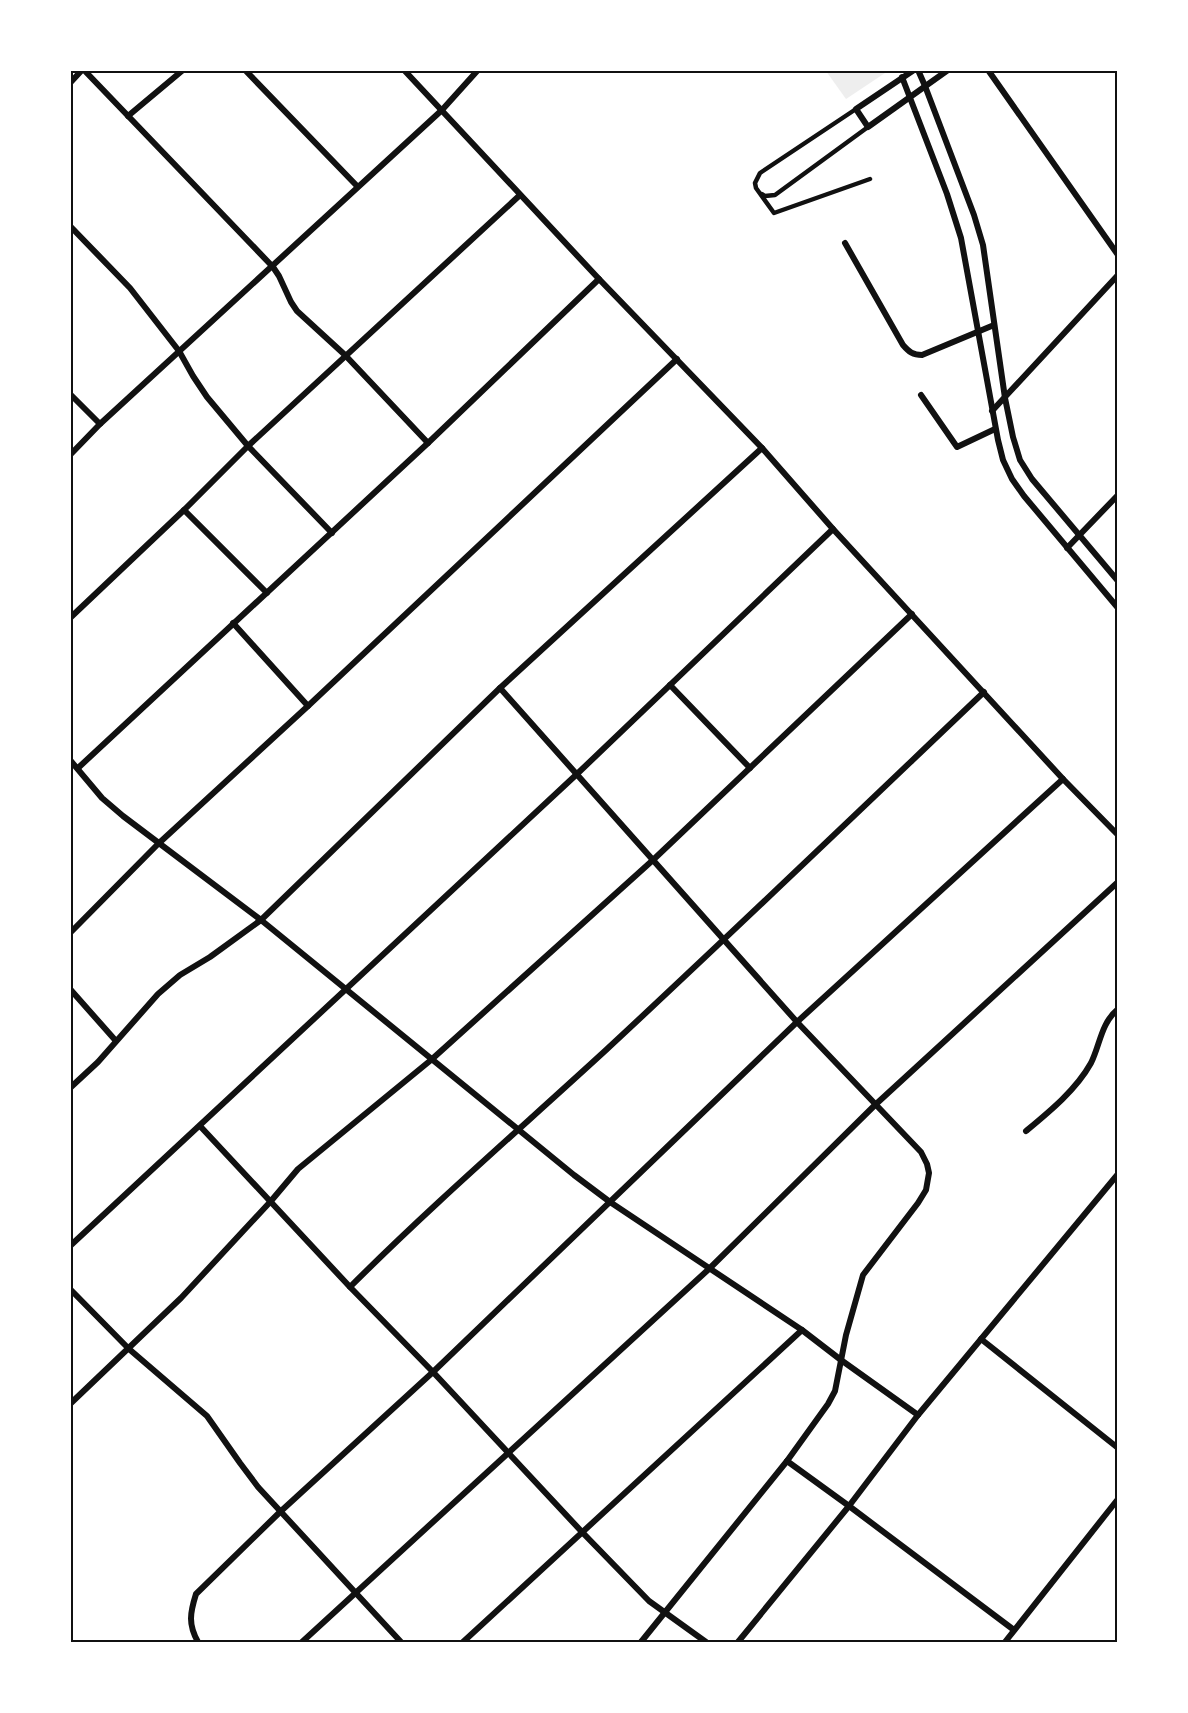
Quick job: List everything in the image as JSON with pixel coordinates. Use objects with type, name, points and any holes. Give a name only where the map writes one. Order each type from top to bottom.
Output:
[{"type":"street","points":[[70,83],[83,70],[273,267],[297,311],[345,355],[428,443]]},
{"type":"street","points":[[128,116],[183,70]]},
{"type":"street","points":[[245,70],[357,186]]},
{"type":"street","points":[[404,70],[599,279],[762,448],[833,529],[1118,835]]},
{"type":"street","points":[[70,455],[100,424],[442,110],[478,70]]},
{"type":"street","points":[[948,70],[925,86],[868,127],[856,109],[916,70],[925,86],[974,215],[983,245],[1005,398],[1020,460],[1032,479],[1118,581]]},
{"type":"street","points":[[988,70],[1118,255]]},
{"type":"street","points":[[902,78],[947,194],[961,238],[995,429],[1003,460],[1024,496],[1118,608]]},
{"type":"street","points":[[70,618],[248,446],[520,195]]},
{"type":"street","points":[[70,226],[130,288],[179,351],[207,397],[248,446],[332,533]]},
{"type":"street","points":[[845,243],[903,345],[915,355],[922,355],[994,325]]},
{"type":"street","points":[[992,411],[1118,275]]},
{"type":"street","points":[[78,768],[428,443],[599,279]]},
{"type":"street","points":[[70,933],[158,844],[677,359]]},
{"type":"street","points":[[70,394],[100,424]]},
{"type":"street","points":[[921,395],[957,447],[995,429]]},
{"type":"street","points":[[70,1088],[98,1062],[158,994],[180,975],[210,957],[261,920],[500,688],[762,448]]},
{"type":"street","points":[[1067,548],[1118,495]]},
{"type":"street","points":[[183,510],[267,592]]},
{"type":"street","points":[[70,1246],[577,774],[833,529]]},
{"type":"street","points":[[70,1404],[181,1299],[298,1169],[431,1060],[653,860],[912,614]]},
{"type":"street","points":[[233,624],[308,706]]},
{"type":"street","points":[[670,685],[750,768]]},
{"type":"street","points":[[500,688],[797,1022],[921,1152],[929,1173],[926,1190],[918,1203],[863,1275],[856,1295],[835,1391],[828,1404],[787,1461],[641,1642]]},
{"type":"street","points":[[350,1287],[397,1240],[724,940],[984,692]]},
{"type":"street","points":[[70,760],[102,798],[158,844],[261,920],[348,989],[431,1060],[574,1175],[610,1202],[802,1330],[918,1415]]},
{"type":"street","points":[[198,1642],[191,1630],[190,1612],[196,1594],[280,1512],[433,1372],[797,1022],[1064,779]]},
{"type":"street","points":[[302,1642],[710,1268],[875,1106],[1118,882]]},
{"type":"street","points":[[70,989],[116,1041]]},
{"type":"street","points":[[1026,1131],[1073,1088],[1090,1064],[1105,1023],[1118,1009]]},
{"type":"street","points":[[200,1126],[649,1601],[706,1642]]},
{"type":"street","points":[[740,1642],[849,1506],[918,1415],[1118,1174]]},
{"type":"street","points":[[70,1289],[129,1349],[207,1416],[240,1463],[280,1512],[401,1642]]},
{"type":"street","points":[[463,1642],[802,1330]]},
{"type":"street","points":[[981,1339],[1118,1448]]},
{"type":"street","points":[[787,1461],[1014,1630]]},
{"type":"street","points":[[1005,1642],[1118,1499]]},
{"type":"lane","points":[[856,109],[760,173],[755,183],[756,188],[765,196],[775,195],[868,127]]},
{"type":"lane","points":[[760,192],[774,213],[870,179]]},
{"type":"shaded area","points":[[826,71],[888,71],[846,99]]}]
